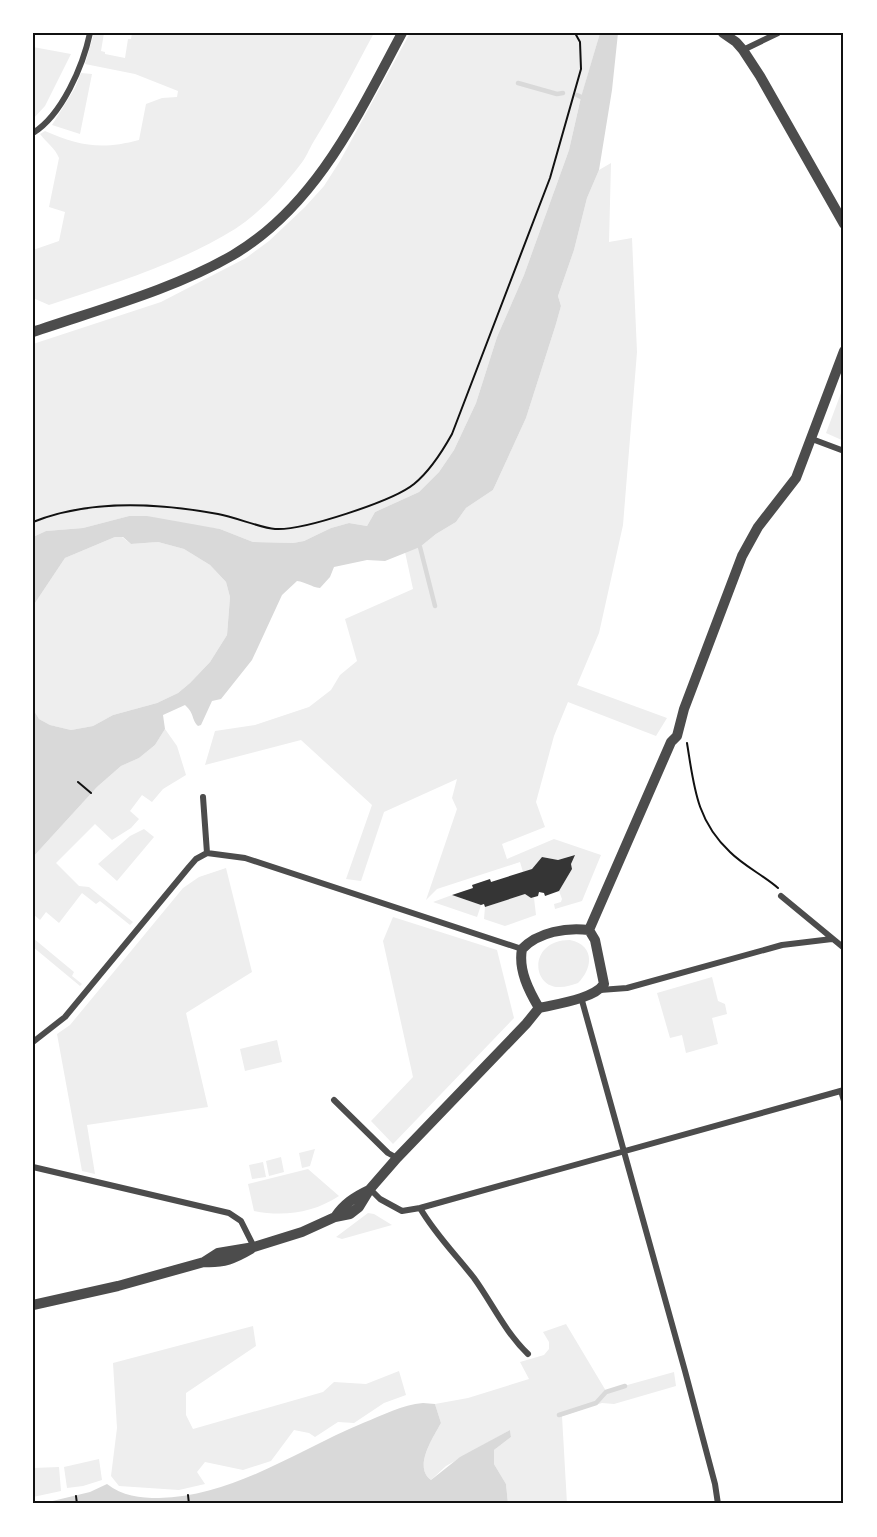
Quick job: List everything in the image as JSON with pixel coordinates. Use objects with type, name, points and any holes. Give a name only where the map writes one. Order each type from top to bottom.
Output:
[{"type":"street","points":[[33,134],[43,127],[54,114],[68,90],[80,66],[90,33]]},
{"type":"street","points":[[33,332],[200,272],[233,255],[269,229],[295,204],[334,155],[402,33]]},
{"type":"street","points":[[723,33],[743,50],[844,224]]},
{"type":"street","points":[[743,50],[778,33]]},
{"type":"street","points":[[589,930],[671,742],[677,736],[684,709],[742,556],[758,527],[792,485],[812,439],[844,351]]},
{"type":"street","points":[[812,439],[844,451]]},
{"type":"street","points":[[203,797],[207,854]]},
{"type":"street","points":[[33,1041],[65,1017],[196,860],[207,854],[245,858],[522,949]]},
{"type":"street","points":[[781,896],[844,948]]},
{"type":"street","points":[[539,1008],[528,990],[521,964],[522,949],[529,942],[560,931],[589,930]]},
{"type":"street","points":[[589,930],[595,940],[604,984],[600,990]]},
{"type":"street","points":[[33,1305],[108,1288],[204,1262],[218,1252],[254,1247],[302,1232],[335,1217],[352,1198],[370,1190],[397,1158],[539,1008],[600,990],[627,988],[782,945],[832,939]]},
{"type":"street","points":[[581,997],[716,1484],[718,1504]]},
{"type":"street","points":[[370,1190],[380,1199],[402,1211],[420,1208],[843,1091],[844,1101]]},
{"type":"street","points":[[334,1100],[388,1153],[397,1158]]},
{"type":"street","points":[[33,1167],[229,1214],[241,1221],[254,1247]]},
{"type":"street","points":[[420,1208],[474,1279],[517,1343],[528,1354]]},
{"type":"path","points":[[33,522],[78,508],[182,509],[217,514],[275,529],[306,525],[350,513],[412,486],[425,474],[452,434],[550,178],[581,69],[580,42],[575,33]]},
{"type":"path","points":[[687,742],[696,797],[707,824],[730,852],[777,886],[781,896]]},
{"type":"path","points":[[78,782],[91,793]]},
{"type":"path","points":[[188,1495],[189,1504]]},
{"type":"path","points":[[76,1496],[77,1504]]},
{"type":"shaded area","points":[[94,33],[104,33],[101,51],[125,58],[128,39],[131,39],[132,33],[374,33],[302,162],[262,208],[235,229],[191,253],[121,281],[49,305],[33,298],[33,250],[59,241],[65,212],[49,207],[59,158],[40,134],[45,131],[80,143],[102,146],[139,140],[146,104],[162,98],[177,97],[178,91],[135,74],[85,64]]},
{"type":"shaded area","points":[[410,33],[600,33],[580,101],[569,150],[524,275],[497,337],[476,403],[454,450],[439,472],[419,492],[375,512],[367,526],[349,523],[331,528],[304,541],[293,543],[253,542],[220,529],[129,516],[83,528],[46,531],[33,537],[33,344],[161,302],[246,258],[269,241],[324,186]]},
{"type":"shaded area","points":[[600,33],[618,33],[612,90],[599,170],[587,198],[574,250],[558,296],[561,306],[526,418],[493,490],[466,508],[456,522],[420,547],[385,561],[367,560],[334,567],[330,577],[320,588],[297,581],[282,595],[252,660],[221,699],[212,701],[201,725],[198,726],[185,705],[163,715],[165,729],[155,745],[139,758],[121,766],[97,787],[33,857],[33,709],[39,719],[50,725],[71,730],[93,726],[113,715],[157,703],[178,693],[210,662],[227,635],[230,597],[226,582],[210,565],[184,549],[158,542],[131,544],[123,537],[115,537],[65,558],[33,606],[33,537],[46,531],[83,528],[129,516],[147,516],[220,529],[253,542],[293,543],[304,541],[331,528],[349,523],[367,526],[375,512],[419,492],[439,472],[454,450],[476,403],[497,337],[524,275],[569,150],[581,97]]},
{"type":"shaded area","points":[[33,47],[71,54],[45,106],[33,119]]},
{"type":"shaded area","points":[[81,73],[92,74],[80,134],[52,125],[75,88]]},
{"type":"shaded area","points":[[611,163],[609,242],[632,238],[637,352],[623,525],[599,633],[577,685],[667,718],[656,736],[568,702],[554,736],[536,802],[545,827],[502,844],[507,859],[554,839],[601,855],[582,901],[555,909],[554,904],[561,902],[559,891],[572,869],[574,855],[558,860],[542,857],[532,869],[523,872],[520,862],[437,889],[426,900],[457,809],[452,798],[457,779],[384,812],[361,881],[346,879],[372,805],[301,740],[205,765],[215,731],[255,725],[309,707],[331,690],[340,675],[357,661],[345,619],[413,589],[405,552],[420,547],[456,522],[466,508],[493,490],[526,418],[561,306],[558,296],[574,250],[587,198],[599,170]]},
{"type":"shaded area","points":[[844,385],[844,441],[826,433]]},
{"type":"shaded area","points":[[115,537],[122,537],[131,544],[158,542],[184,549],[210,565],[226,582],[230,597],[227,635],[210,662],[178,693],[157,703],[113,715],[93,726],[71,730],[50,725],[39,719],[33,709],[33,606],[65,558]]},
{"type":"shaded area","points":[[165,729],[177,746],[186,775],[163,789],[152,802],[142,795],[130,811],[139,819],[131,828],[112,840],[95,824],[56,863],[79,886],[89,887],[133,922],[130,925],[100,901],[96,904],[82,893],[59,923],[46,912],[40,920],[33,914],[33,857],[97,787],[121,766],[139,758],[155,745]]},
{"type":"shaded area","points":[[144,829],[154,837],[117,881],[98,864],[130,836]]},
{"type":"shaded area","points":[[226,868],[252,972],[186,1013],[208,1107],[87,1125],[95,1174],[82,1171],[57,1034],[70,1025],[183,888],[199,877]]},
{"type":"shaded area","points":[[525,894],[534,898],[536,915],[505,926],[484,919],[485,907]]},
{"type":"shaded area","points":[[452,895],[481,905],[477,917],[433,902]]},
{"type":"shaded area","points":[[393,917],[497,950],[514,1018],[393,1144],[371,1121],[413,1077],[383,941]]},
{"type":"shaded area","points":[[33,938],[74,972],[72,976],[82,984],[80,986],[33,947]]},
{"type":"shaded area","points":[[570,940],[584,947],[587,952],[589,964],[587,971],[578,983],[562,987],[550,985],[539,973],[538,964],[541,955],[547,947],[556,942]]},
{"type":"shaded area","points":[[712,977],[718,1001],[725,1004],[727,1014],[712,1018],[718,1044],[686,1053],[682,1035],[670,1038],[657,993]]},
{"type":"shaded area","points":[[277,1040],[282,1062],[245,1071],[240,1049]]},
{"type":"shaded area","points":[[315,1149],[310,1166],[302,1168],[299,1153]]},
{"type":"shaded area","points":[[281,1157],[284,1172],[269,1176],[266,1161]]},
{"type":"shaded area","points":[[263,1162],[266,1177],[252,1179],[249,1165]]},
{"type":"shaded area","points":[[308,1169],[339,1196],[309,1210],[298,1212],[276,1214],[254,1211],[248,1184]]},
{"type":"shaded area","points":[[368,1213],[392,1225],[342,1239],[336,1237]]},
{"type":"shaded area","points":[[566,1324],[606,1391],[674,1372],[676,1386],[614,1404],[602,1403],[562,1416],[567,1504],[508,1504],[506,1484],[494,1464],[494,1450],[511,1437],[510,1430],[446,1466],[431,1480],[426,1474],[424,1460],[441,1423],[435,1404],[468,1398],[529,1379],[520,1362],[544,1355],[549,1349],[549,1342],[543,1332]]},
{"type":"shaded area","points":[[253,1326],[256,1346],[186,1393],[186,1415],[193,1429],[323,1392],[334,1382],[366,1384],[399,1371],[406,1395],[384,1403],[354,1423],[338,1422],[315,1437],[309,1433],[294,1430],[271,1461],[243,1470],[205,1462],[197,1472],[205,1484],[179,1490],[119,1486],[111,1476],[117,1428],[113,1363]]},
{"type":"shaded area","points":[[423,1403],[435,1404],[441,1423],[424,1460],[426,1474],[431,1480],[460,1457],[510,1430],[511,1437],[494,1450],[494,1464],[506,1484],[508,1504],[40,1504],[90,1492],[107,1484],[125,1494],[152,1498],[187,1495],[213,1489],[239,1481],[385,1414]]},
{"type":"shaded area","points":[[99,1459],[102,1480],[67,1488],[64,1467]]},
{"type":"shaded area","points":[[59,1467],[61,1491],[33,1497],[33,1468]]},
{"type":"building","points":[[575,855],[571,864],[572,869],[559,891],[545,896],[544,893],[539,892],[538,896],[531,898],[525,894],[485,907],[484,904],[452,895],[490,879],[491,882],[532,869],[542,857],[558,860]]},
{"type":"waterway","points":[[518,83],[557,94],[563,93]]},
{"type":"waterway","points":[[577,95],[581,97]]},
{"type":"waterway","points":[[420,547],[435,606]]},
{"type":"waterway","points":[[559,1415],[596,1403],[606,1392],[625,1386]]}]
